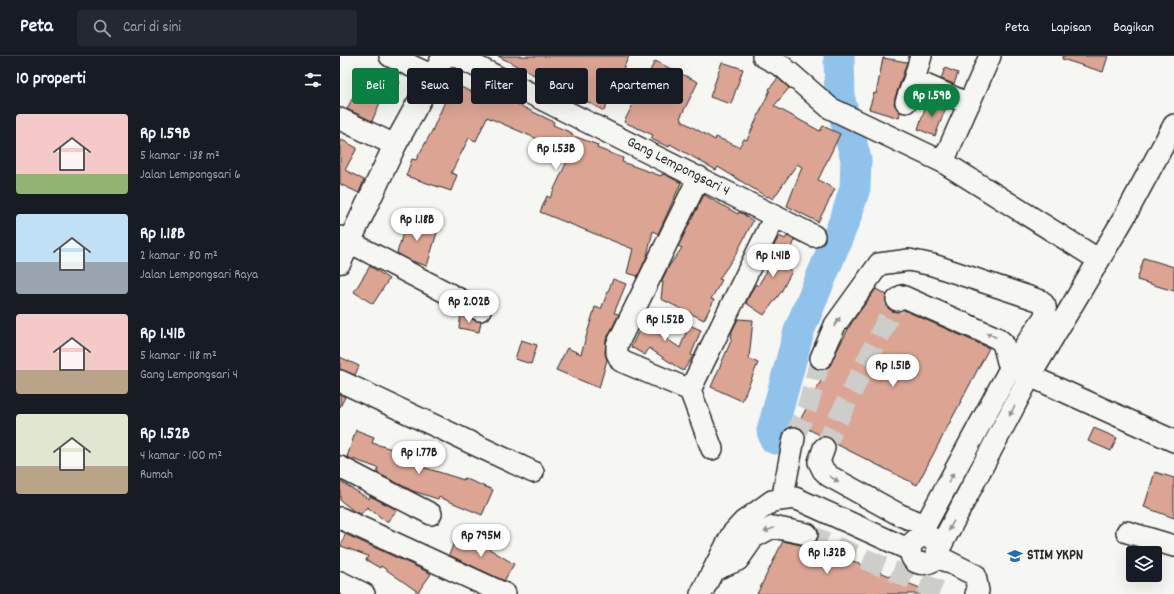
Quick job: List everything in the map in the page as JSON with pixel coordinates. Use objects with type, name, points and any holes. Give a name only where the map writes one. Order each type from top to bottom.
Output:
[{"type":"main road","points":[[437,68],[444,56]]},
{"type":"main road","points":[[340,262],[345,239],[418,104]]},
{"type":"street","points":[[390,56],[416,68]]},
{"type":"street","name":"Gang Lempongsari 4","points":[[456,56],[814,236]]},
{"type":"street","points":[[763,56],[783,67],[830,108],[943,162],[1099,260]]},
{"type":"street","points":[[906,102],[921,56]]},
{"type":"street","points":[[943,162],[990,56]]},
{"type":"street","points":[[914,80],[969,104]]},
{"type":"street","points":[[340,119],[395,145]]},
{"type":"street","points":[[821,358],[834,325],[879,264],[909,260],[932,265],[1041,301],[1044,306],[1046,316],[1012,365],[917,538],[911,556],[918,564],[929,564],[937,555],[1030,376],[1099,260],[1174,125]]},
{"type":"street","points":[[690,390],[621,361],[617,353],[617,345],[699,177]]},
{"type":"street","points":[[712,449],[690,390],[775,216]]},
{"type":"street","points":[[345,239],[480,310]]},
{"type":"street","points":[[897,300],[902,296],[997,338],[1006,350],[1006,359],[1012,365],[1030,376],[1174,441]]},
{"type":"street","points":[[340,381],[533,472]]},
{"type":"street","points":[[776,495],[794,438]]},
{"type":"street","points":[[824,448],[819,462],[823,470],[829,476],[900,515],[917,538]]},
{"type":"street","points":[[340,467],[431,514]]},
{"type":"street","points":[[701,594],[712,565],[723,527],[735,510],[776,495],[803,491],[917,538]]},
{"type":"street","points":[[340,518],[505,594]]},
{"type":"street","points":[[712,565],[738,560],[754,537],[773,527],[807,534]]},
{"type":"street","points":[[1127,532],[1174,546]]},
{"type":"street","points":[[937,555],[956,576],[963,594]]},
{"type":"street","points":[[937,555],[975,575],[978,591],[976,594]]},
{"type":"street","points":[[340,582],[364,594]]},
{"type":"building","points":[[498,56],[629,56],[624,68],[596,68],[596,104],[607,104],[604,111],[588,102],[588,68],[535,68],[534,75],[527,71],[527,68],[521,68]]},
{"type":"building","points":[[1063,56],[1108,56],[1103,72],[1062,59]]},
{"type":"building","points":[[883,58],[907,62],[894,104],[900,112],[899,118],[869,109],[874,93],[876,94]]},
{"type":"building","points":[[655,61],[669,68],[651,68]]},
{"type":"building","points":[[722,62],[743,69],[731,104],[710,97]]},
{"type":"building","points":[[945,68],[958,73],[954,84],[941,79]]},
{"type":"building","points":[[683,75],[698,82],[680,118],[682,121],[715,140],[716,137],[739,147],[744,139],[747,140],[770,90],[769,89],[778,78],[789,88],[774,106],[820,131],[823,126],[840,134],[818,180],[835,189],[818,222],[787,206],[802,167],[797,164],[773,199],[768,196],[767,197],[718,167],[716,170],[670,144],[669,147],[651,139],[653,135],[624,122],[633,104],[683,104]]},
{"type":"building","points":[[463,88],[471,92],[471,104],[517,104],[554,122],[553,125],[572,133],[571,135],[598,145],[597,148],[623,158],[622,162],[661,176],[662,174],[666,175],[681,183],[658,234],[653,231],[647,256],[638,276],[627,273],[633,249],[540,212],[547,196],[550,198],[569,157],[550,149],[551,145],[487,117],[476,141],[469,138],[451,173],[457,175],[451,191],[406,176],[412,159],[416,160],[432,131],[444,104],[463,104]]},
{"type":"building","points":[[352,99],[352,104],[379,104],[372,121],[347,109]]},
{"type":"building","points":[[928,99],[946,107],[935,136],[918,129]]},
{"type":"building","points":[[340,139],[357,148],[345,170],[364,180],[359,193],[340,184]]},
{"type":"building","points":[[704,195],[738,214],[739,212],[743,214],[753,221],[736,254],[719,279],[722,280],[711,299],[714,300],[704,320],[661,299],[663,282],[661,282],[669,266],[682,248],[678,246]]},
{"type":"building","points":[[407,220],[438,229],[427,266],[412,261],[397,253]]},
{"type":"building","points":[[779,236],[785,239],[787,236],[795,240],[784,266],[792,271],[781,292],[764,315],[746,303],[752,290],[756,284],[758,286],[776,255],[770,253]]},
{"type":"building","points":[[1144,258],[1174,267],[1174,291],[1137,280]]},
{"type":"building","points":[[370,266],[389,279],[373,304],[354,292]]},
{"type":"building","points":[[613,279],[626,284],[614,313],[619,314],[606,340],[605,353],[607,360],[599,388],[556,370],[567,348],[581,354],[595,307],[601,309]]},
{"type":"building","points":[[876,289],[887,295],[885,302],[888,308],[892,311],[898,312],[904,310],[989,348],[917,485],[834,443],[828,437],[822,436],[798,424],[852,322]]},
{"type":"building","points":[[649,310],[664,318],[657,332],[680,348],[689,325],[701,330],[691,355],[693,356],[683,371],[649,348],[645,355],[631,347]]},
{"type":"building","points":[[461,314],[481,322],[479,332],[459,328]]},
{"type":"building","points":[[738,319],[753,320],[749,359],[758,363],[742,401],[711,387],[731,341],[732,331]]},
{"type":"building","points":[[521,340],[537,345],[531,364],[515,359]]},
{"type":"building","points":[[340,357],[359,366],[355,375],[340,369]]},
{"type":"building","points":[[340,394],[345,397],[340,407]]},
{"type":"building","points":[[1094,428],[1117,438],[1111,451],[1088,441]]},
{"type":"building","points":[[356,430],[374,437],[372,443],[402,452],[400,460],[464,480],[464,478],[493,490],[482,515],[439,497],[438,499],[413,491],[377,473],[378,468],[347,457]]},
{"type":"building","points":[[1155,472],[1174,478],[1174,518],[1144,507]]},
{"type":"building","points":[[340,481],[369,499],[370,496],[397,510],[387,522],[367,507],[361,514],[355,512],[340,500]]},
{"type":"building","points":[[345,534],[431,574],[418,592],[381,566],[380,568],[366,560],[368,556],[341,546]]},
{"type":"building","points":[[457,535],[486,547],[514,564],[504,581],[449,555]]},
{"type":"building","points":[[783,541],[805,546],[812,545],[935,594],[757,594]]},
{"type":"waterway","points":[[775,439],[772,431],[799,331],[846,217],[855,188],[856,159],[840,100],[839,56]]},
{"type":"tunnel","points":[[824,448],[897,300]]},
{"type":"tunnel","points":[[794,438],[808,405],[821,358]]},
{"type":"tunnel","points":[[807,534],[946,594]]},
{"type":"place","name":"STIM YKPN","points":[[1015,556]]}]
